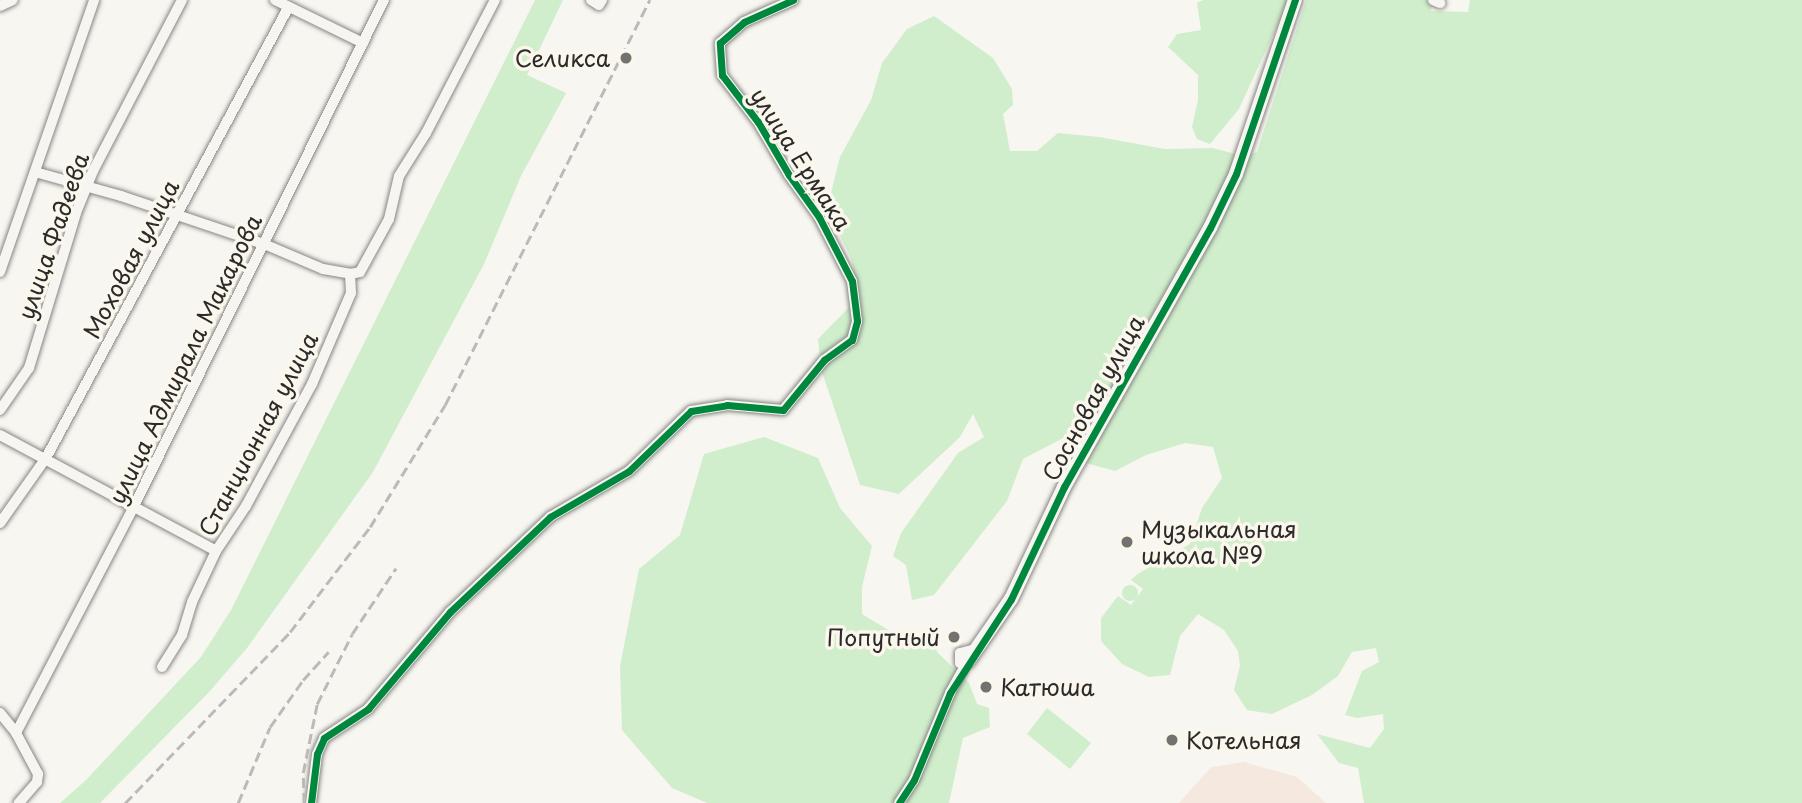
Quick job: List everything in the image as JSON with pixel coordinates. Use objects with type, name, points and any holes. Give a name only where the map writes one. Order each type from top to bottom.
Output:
[{"type":"street","points":[[0,6],[13,0]]},
{"type":"street","points":[[0,272],[94,0]]},
{"type":"street","name":"улица Фадеева","points":[[0,410],[29,368],[87,185],[182,0]]},
{"type":"street","points":[[275,0],[363,43]]},
{"type":"street","name":"улица Адмирала Макарова","points":[[16,733],[134,508],[384,0]]},
{"type":"street","points":[[35,172],[87,185],[264,244],[323,269],[350,274],[360,272],[392,211],[398,176],[426,133],[495,0]]},
{"type":"street","points":[[591,0],[599,5],[602,0]]},
{"type":"street","name":"улица Ермака","points":[[311,803],[317,754],[324,738],[368,709],[450,612],[550,517],[629,471],[691,411],[727,405],[783,410],[824,360],[852,340],[857,321],[852,281],[820,217],[789,175],[758,122],[722,75],[720,43],[744,22],[793,0]]},
{"type":"street","name":"Сосновая улица","points":[[899,803],[914,780],[950,693],[1011,598],[1064,487],[1210,228],[1236,174],[1295,0]]},
{"type":"street","name":"Моховая улица","points":[[0,523],[46,458],[288,8]]},
{"type":"street","name":"Станционная улица","points":[[162,667],[182,635],[192,602],[216,551],[246,506],[312,384],[351,293],[350,274]]},
{"type":"street","points":[[0,435],[216,551]]},
{"type":"street","points":[[0,713],[16,733],[38,774],[37,782],[19,803]]},
{"type":"shaded area","points":[[1244,762],[1297,777],[1326,803],[1179,803],[1211,767]]},
{"type":"green space","points":[[535,0],[563,0],[527,75],[566,93],[521,176],[484,264],[373,472],[247,648],[210,691],[100,803],[60,803],[86,780],[201,657],[231,610]]},
{"type":"green space","points":[[1203,0],[1289,0],[1239,109],[1210,144],[1197,139],[1192,127],[1198,100],[1198,75],[1168,47],[1177,34],[1201,30],[1197,3]]},
{"type":"green space","points":[[1306,0],[1433,0],[1431,11],[1468,12],[1470,0],[1802,0],[1802,803],[1364,803],[1358,768],[1339,763],[1317,734],[1370,748],[1384,729],[1383,714],[1357,718],[1345,715],[1362,671],[1379,662],[1376,648],[1352,652],[1338,676],[1312,695],[1272,714],[1247,710],[1234,690],[1240,666],[1238,651],[1224,630],[1198,614],[1180,636],[1170,675],[1149,677],[1122,664],[1101,641],[1101,618],[1118,596],[1131,605],[1143,589],[1131,580],[1136,575],[1190,544],[1202,508],[1222,478],[1213,447],[1185,443],[1146,455],[1115,471],[1086,463],[1087,434],[1067,436],[1023,459],[1007,501],[934,595],[912,600],[906,565],[893,556],[901,533],[958,453],[984,437],[973,414],[960,437],[899,494],[860,485],[821,369],[818,339],[860,296],[851,258],[827,209],[840,157],[871,100],[882,63],[907,29],[934,16],[993,58],[1012,89],[1013,105],[1003,114],[1010,151],[1037,151],[1058,133],[1099,137],[1165,149],[1213,148],[1243,156],[1257,152]]},
{"type":"green space","points":[[764,437],[818,458],[840,508],[872,546],[862,587],[862,614],[903,639],[932,632],[937,652],[969,683],[977,704],[989,708],[990,727],[963,738],[949,803],[707,803],[672,788],[622,730],[620,666],[639,569],[680,535],[704,454]]},
{"type":"green space","points":[[1127,585],[1133,585],[1138,593],[1136,599],[1127,601],[1122,596],[1122,590]]},
{"type":"green space","points":[[1047,708],[1091,743],[1070,769],[1027,734]]},
{"type":"railway","points":[[125,803],[290,632],[370,527],[445,405],[650,0]]},
{"type":"railway","points":[[304,803],[303,773],[317,704],[352,634],[396,568]]},
{"type":"railway","points":[[238,803],[270,727],[303,680],[328,652]]},
{"type":"cycle path","points":[[311,803],[317,754],[324,738],[368,709],[450,612],[550,517],[629,471],[691,411],[727,405],[783,410],[824,360],[852,340],[857,321],[852,281],[819,217],[789,175],[758,122],[722,75],[720,43],[744,22],[793,0]]},
{"type":"cycle path","points":[[899,803],[914,780],[950,693],[1011,599],[1064,487],[1210,228],[1236,174],[1295,0]]},
{"type":"place","name":"Селикса","points":[[626,58]]},
{"type":"place","name":"Музыкальная школа №9","points":[[1127,542]]},
{"type":"place","name":"Попутный","points":[[954,637]]},
{"type":"place","name":"Катюша","points":[[986,687]]},
{"type":"place","name":"Котельная","points":[[1172,740]]}]
